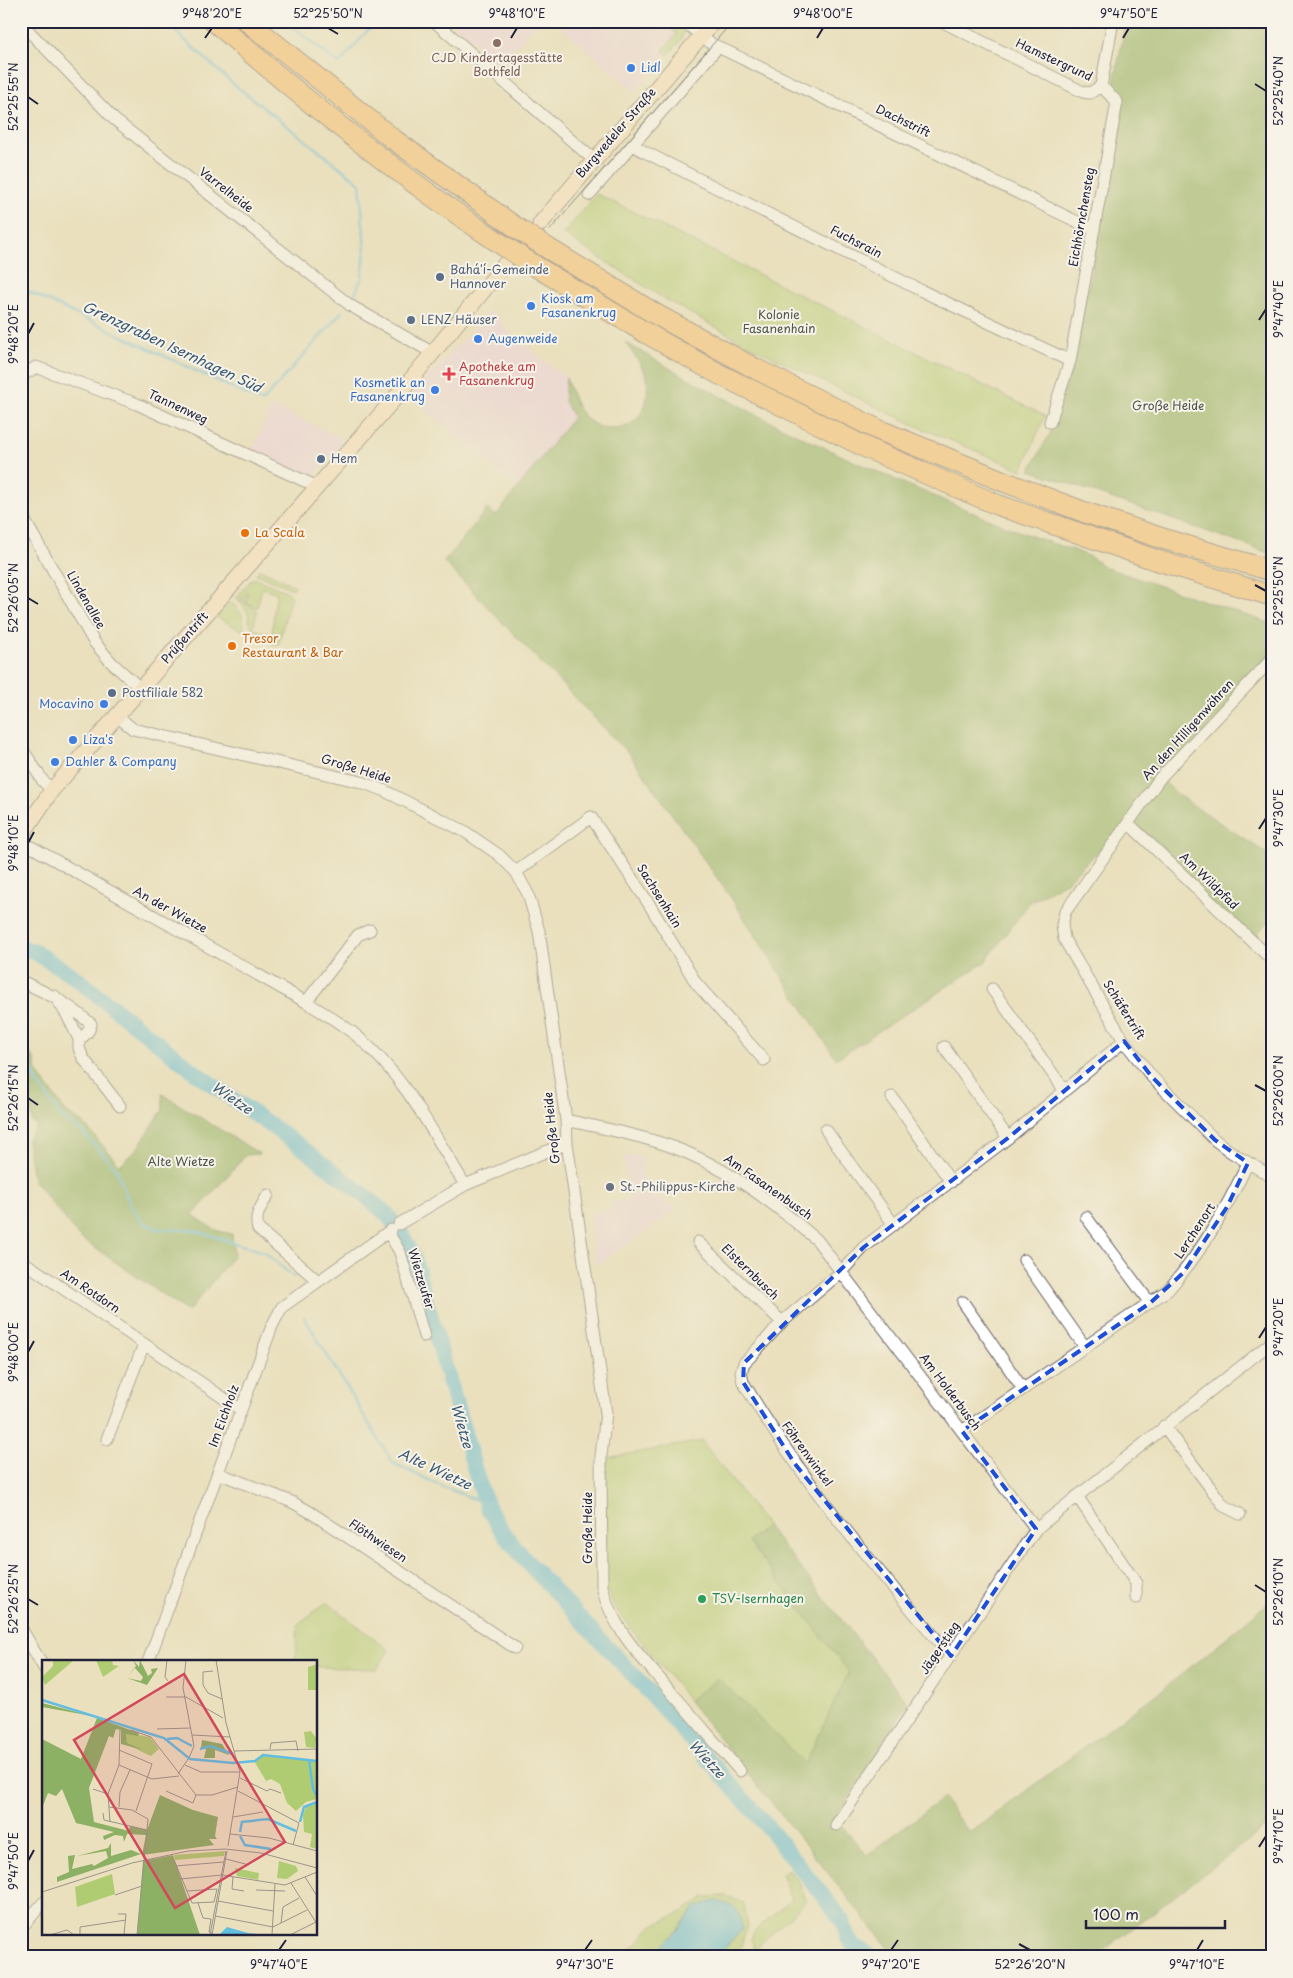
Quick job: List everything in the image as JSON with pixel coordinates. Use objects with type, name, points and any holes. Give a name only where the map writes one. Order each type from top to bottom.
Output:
[{"type":"highway","points":[[214,21],[246,50],[504,255],[535,266],[715,372],[869,449],[998,505],[1156,560],[1272,596]]},
{"type":"highway","points":[[247,21],[393,139],[518,229],[658,315],[756,369],[879,430],[1005,482],[1084,512],[1164,539],[1272,571]]},
{"type":"main road","name":"Burgwedeler Straße","points":[[540,224],[714,21]]},
{"type":"main road","points":[[433,353],[504,255]]},
{"type":"main road","name":"Prüßentrift","points":[[21,836],[52,790],[433,353]]},
{"type":"street","points":[[434,21],[594,160]]},
{"type":"street","name":"Dachstrift","points":[[684,21],[701,36],[718,47],[1094,230]]},
{"type":"street","name":"Hamstergrund","points":[[941,21],[1083,92],[1090,92],[1101,86]]},
{"type":"street","points":[[1101,86],[1113,21]]},
{"type":"street","name":"Varrelheide","points":[[21,23],[115,120],[351,306],[433,353]]},
{"type":"street","name":"Burgwedeler Straße","points":[[589,195],[718,47]]},
{"type":"street","name":"Eichhörnchensteg","points":[[1050,422],[1070,361],[1117,102],[1101,86]]},
{"type":"street","name":"Fuchsrain","points":[[633,144],[641,150],[912,285],[1070,361]]},
{"type":"street","name":"Tannenweg","points":[[25,374],[36,367],[93,386],[177,422],[316,488]]},
{"type":"street","name":"Lindenallee","points":[[21,514],[94,642],[112,663],[141,689]]},
{"type":"street","name":"An den Hilligenwöhren","points":[[1128,823],[1160,778],[1272,659]]},
{"type":"street","name":"Große Heide","points":[[117,716],[133,729],[317,771],[383,790],[464,831],[484,844],[516,872],[528,894],[539,931],[606,1413],[601,1456],[602,1586],[605,1603],[634,1649],[740,1771]]},
{"type":"street","points":[[21,747],[43,781],[52,790]]},
{"type":"street","name":"Sachsenhain","points":[[516,872],[591,817],[650,904],[696,983],[764,1060]]},
{"type":"street","name":"Am Wildpfad","points":[[1128,823],[1272,960]]},
{"type":"street","name":"Schäfertrift","points":[[1128,823],[1066,912],[1062,925],[1064,939],[1124,1040],[1152,1076],[1215,1140],[1272,1177]]},
{"type":"street","name":"An der Wietze","points":[[21,841],[306,1002],[336,1020],[358,1037],[391,1071],[420,1110],[465,1185]]},
{"type":"street","points":[[306,1002],[358,935],[370,930]]},
{"type":"street","points":[[21,981],[55,996],[74,1008],[91,1024],[90,1030],[79,1039]]},
{"type":"street","points":[[992,989],[1065,1091]]},
{"type":"street","points":[[55,996],[79,1039],[79,1048],[83,1058],[120,1106]]},
{"type":"street","points":[[841,1272],[864,1247],[1008,1138],[1124,1040]]},
{"type":"street","points":[[944,1047],[1008,1138]]},
{"type":"street","points":[[892,1097],[951,1182]]},
{"type":"street","name":"Am Fasanenbusch","points":[[566,1120],[669,1146],[722,1169],[810,1234],[829,1254],[841,1272]]},
{"type":"street","points":[[826,1130],[894,1225]]},
{"type":"street","name":"Im Eichholz","points":[[149,1660],[272,1326],[282,1307],[393,1229],[465,1185],[567,1143]]},
{"type":"street","name":"Lerchenort","points":[[962,1431],[1168,1290],[1197,1255],[1227,1207],[1248,1163]]},
{"type":"street","points":[[268,1195],[258,1213],[256,1221],[258,1229],[318,1281]]},
{"type":"street","points":[[1086,1217],[1150,1303]]},
{"type":"street","name":"Wietzeufer","points":[[393,1229],[424,1336]]},
{"type":"street","name":"Elsternbusch","points":[[698,1242],[782,1322]]},
{"type":"street","name":"Am Rotdorn","points":[[21,1260],[241,1410]]},
{"type":"street","points":[[1024,1260],[1085,1347]]},
{"type":"street","name":"Föhrenwinkel","points":[[841,1272],[782,1322],[744,1363],[741,1372],[743,1382],[795,1464],[904,1601],[951,1656]]},
{"type":"street","name":"Am Holderbusch","points":[[841,1272],[1036,1529]]},
{"type":"street","points":[[963,1302],[1023,1389]]},
{"type":"street","name":"Jägerstieg","points":[[836,1826],[1036,1529],[1272,1342]]},
{"type":"street","points":[[107,1439],[144,1344]]},
{"type":"street","points":[[1164,1426],[1224,1506],[1240,1514]]},
{"type":"street","name":"Flöthwiesen","points":[[218,1473],[292,1502],[310,1512],[515,1648]]},
{"type":"street","points":[[1077,1496],[1136,1583],[1136,1598]]},
{"type":"street","points":[[21,1628],[42,1665]]},
{"type":"street","points":[[21,1928],[42,1904]]},
{"type":"highlighted area","points":[[1124,1041],[1152,1077],[1215,1140],[1248,1163],[1227,1207],[1183,1273],[1150,1303],[962,1431],[1036,1529],[951,1656],[795,1464],[743,1382],[744,1363],[864,1247],[1008,1138]]},
{"type":"shaded area","name":"CJD Kindertagesstätte Bothfeld","points":[[450,21],[538,21],[500,65]]},
{"type":"shaded area","points":[[554,21],[676,21],[684,34],[635,92]]},
{"type":"shaded area","points":[[490,311],[499,319],[507,331],[566,378],[564,401],[573,417],[517,489],[410,396]]},
{"type":"shaded area","points":[[272,406],[337,436],[343,442],[310,481],[251,453]]},
{"type":"shaded area","points":[[640,1155],[645,1194],[679,1208],[596,1266],[589,1213],[613,1209],[612,1202],[630,1200],[624,1157]]},
{"type":"green space","points":[[671,21],[676,21],[685,29],[681,40],[668,55],[663,50],[677,34],[672,30],[676,26]]},
{"type":"green space","name":"Große Heide","points":[[1126,21],[1272,21],[1272,554],[1030,470],[1054,426],[1073,361],[1099,233],[1117,103],[1101,86],[1113,88]]},
{"type":"green space","name":"Kolonie Fasanenhain","points":[[597,194],[1045,416],[1022,470],[914,425],[752,347],[666,300],[563,234]]},
{"type":"green space","points":[[625,342],[741,407],[820,446],[901,482],[1007,526],[1084,554],[1104,567],[1272,624],[1272,659],[1161,778],[1178,795],[1272,857],[1272,919],[1251,940],[1128,823],[1066,882],[1030,902],[985,962],[836,1059],[729,895],[630,755],[444,562],[487,509],[496,516],[573,417],[564,401],[566,378],[578,408],[594,424],[614,429],[624,427],[640,415],[645,405],[647,378]]},
{"type":"green space","points":[[260,569],[295,586],[293,589],[256,574]]},
{"type":"green space","points":[[253,578],[288,592],[291,596],[278,646],[251,634],[253,629],[272,634],[277,593],[262,588],[257,608],[246,602],[248,593],[246,592],[244,600],[238,595]]},
{"type":"green space","points":[[236,596],[257,611],[253,629],[247,611],[235,598]]},
{"type":"green space","points":[[231,602],[242,614],[245,632],[216,617]]},
{"type":"green space","points":[[22,1045],[34,1057],[37,1071],[66,1112],[84,1124],[120,1165],[139,1146],[163,1109],[162,1094],[260,1154],[246,1155],[193,1215],[215,1230],[232,1234],[234,1255],[188,1312],[79,1237],[33,1180],[27,1140],[37,1126],[32,1122],[31,1111],[21,1094]]},
{"type":"green space","name":"TSV-Isernhagen","points":[[702,1441],[767,1526],[748,1541],[849,1672],[805,1765],[718,1678],[689,1701],[616,1610],[606,1588],[606,1458]]},
{"type":"green space","points":[[767,1526],[908,1703],[836,1819],[867,1855],[943,1798],[969,1833],[1171,1683],[1272,1600],[1272,1822],[1095,1957],[896,1957],[689,1701],[718,1678],[805,1764],[849,1672],[748,1541]]},
{"type":"green space","points":[[327,1602],[389,1650],[377,1669],[318,1667],[318,1660],[295,1660],[298,1624]]},
{"type":"green space","points":[[788,1869],[799,1883],[806,1900],[755,1949],[751,1939],[754,1931],[791,1900],[781,1874]]},
{"type":"green space","points":[[726,1896],[744,1903],[747,1925],[738,1957],[716,1957],[742,1930],[696,1906],[667,1942],[655,1953],[642,1957],[617,1957],[635,1946],[652,1926],[682,1912],[705,1897]]},
{"type":"water","points":[[716,1901],[736,1909],[740,1917],[742,1930],[716,1957],[648,1957],[655,1953],[678,1930],[696,1906]]},
{"type":"waterway","name":"Grenzgraben Isernhagen Süd","points":[[164,21],[231,82],[360,183],[365,251],[362,278],[353,298]]},
{"type":"waterway","points":[[285,21],[339,64],[376,21]]},
{"type":"waterway","name":"Grenzgraben Isernhagen Süd","points":[[21,285],[25,290],[262,402],[342,312]]},
{"type":"waterway","name":"Wietze","points":[[21,947],[33,951],[72,975],[200,1076],[300,1146],[387,1214],[401,1233],[414,1258],[478,1481],[488,1508],[504,1534],[528,1563],[638,1680],[767,1826],[843,1921],[851,1943],[871,1957]]},
{"type":"waterway","name":"Alte Wietze","points":[[21,1054],[27,1060],[38,1083],[61,1117],[80,1130],[116,1168],[130,1205],[143,1223],[159,1229],[193,1230],[264,1252],[294,1277]]},
{"type":"waterway","name":"Alte Wietze","points":[[304,1317],[393,1463],[441,1486],[487,1504]]},
{"type":"tram line","points":[[550,230],[733,21]]},
{"type":"place","name":"CJD Kindertagesstätte Bothfeld","points":[[497,43]]},
{"type":"place","name":"Lidl","points":[[631,68]]},
{"type":"place","name":"Bahá'í-Gemeinde Hannover","points":[[440,277]]},
{"type":"place","name":"Kiosk am Fasanenkrug","points":[[531,306]]},
{"type":"place","name":"LENZ Häuser","points":[[411,320]]},
{"type":"place","name":"Augenweide","points":[[478,339]]},
{"type":"place","name":"Apotheke am Fasanenkrug","points":[[449,374]]},
{"type":"place","name":"Kosmetik an Fasanenkrug","points":[[435,390]]},
{"type":"place","name":"Hem","points":[[321,459]]},
{"type":"place","name":"La Scala","points":[[245,533]]},
{"type":"place","name":"Tresor Restaurant & Bar","points":[[232,646]]},
{"type":"place","name":"Postfiliale 582","points":[[112,693]]},
{"type":"place","name":"Mocavino","points":[[104,704]]},
{"type":"place","name":"Liza's","points":[[73,740]]},
{"type":"place","name":"Dahler & Company","points":[[55,762]]},
{"type":"place","name":"St.-Philippus-Kirche","points":[[610,1187]]},
{"type":"place","name":"TSV-Isernhagen","points":[[702,1599]]}]
